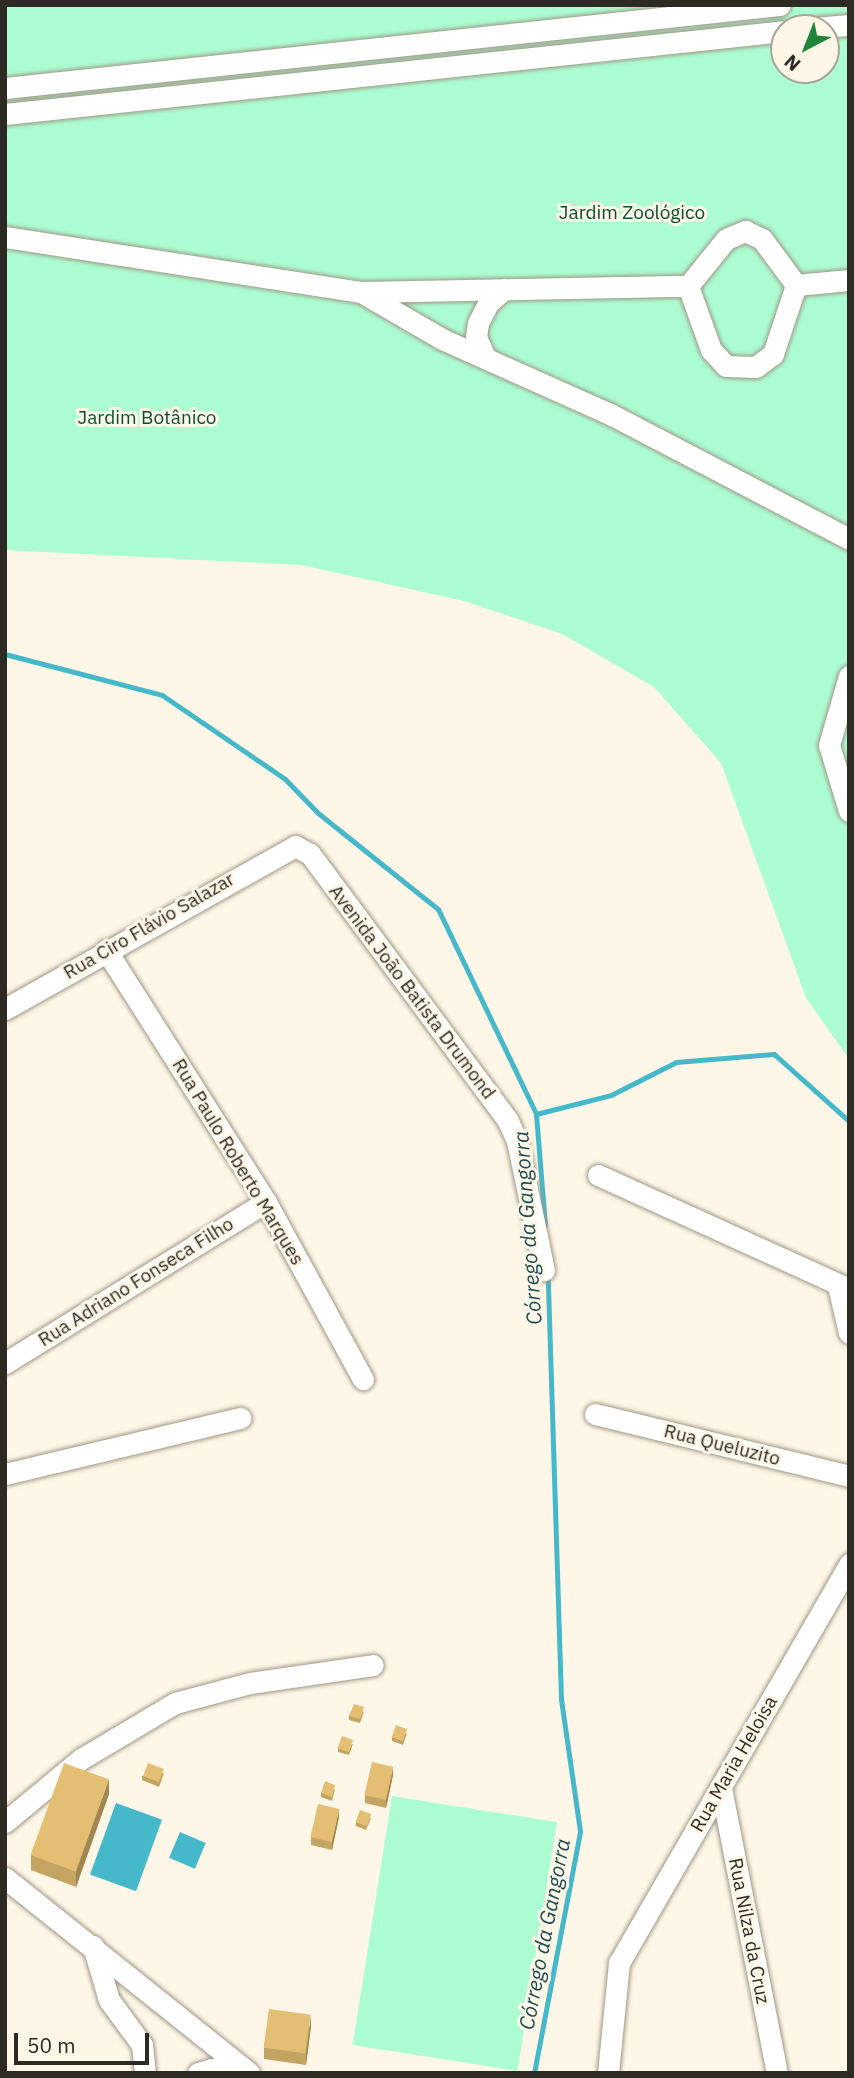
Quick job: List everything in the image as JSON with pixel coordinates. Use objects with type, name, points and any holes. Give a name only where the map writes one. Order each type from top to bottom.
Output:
[{"type":"street","points":[[5,88],[779,5]]},
{"type":"street","points":[[5,114],[770,32]]},
{"type":"street","points":[[688,286],[726,239],[745,231],[762,239],[796,285]]},
{"type":"street","points":[[5,237],[361,292],[688,286]]},
{"type":"street","points":[[796,285],[849,280]]},
{"type":"street","points":[[688,286],[711,350],[726,366],[756,367],[773,354],[796,285]]},
{"type":"street","points":[[485,357],[475,337],[478,323],[488,303],[504,289]]},
{"type":"street","points":[[361,292],[442,339],[612,415],[849,540]]},
{"type":"street","points":[[849,676],[830,745],[849,811]]},
{"type":"street","name":"Rua Ciro Flávio Salazar","points":[[5,1009],[295,846]]},
{"type":"street","name":"Avenida João Batista Drumond","points":[[295,846],[310,854],[508,1121],[517,1141],[544,1270]]},
{"type":"street","name":"Rua Paulo Roberto Marques","points":[[106,950],[266,1202],[363,1379]]},
{"type":"street","points":[[598,1175],[843,1287],[849,1333]]},
{"type":"street","name":"Rua Adriano Fonseca Filho","points":[[5,1363],[266,1202]]},
{"type":"street","name":"Rua Queluzito","points":[[594,1414],[849,1476]]},
{"type":"street","points":[[5,1474],[240,1418]]},
{"type":"street","name":"Rua Maria Heloisa","points":[[608,2073],[619,1963],[849,1564]]},
{"type":"street","points":[[5,1822],[81,1759],[175,1703],[250,1683],[373,1665]]},
{"type":"street","name":"Rua Nilza da Cruz","points":[[720,1788],[777,2073]]},
{"type":"street","points":[[5,1878],[249,2073]]},
{"type":"street","points":[[93,1946],[109,2000],[142,2045],[145,2073]]},
{"type":"street","points":[[198,2073],[227,2073]]},
{"type":"green space","points":[[5,5],[849,5],[849,1059],[806,998],[721,763],[654,687],[562,634],[464,601],[301,565],[5,550]]},
{"type":"green space","points":[[392,1796],[557,1822],[518,2071],[353,2045]]},
{"type":"water","points":[[116,1803],[162,1820],[136,1891],[90,1874]]},
{"type":"water","points":[[180,1832],[206,1843],[195,1869],[169,1858]]},
{"type":"building","points":[[354,1704],[364,1707],[360,1719],[349,1716]]},
{"type":"building","points":[[396,1725],[407,1729],[403,1741],[392,1737]]},
{"type":"building","points":[[342,1736],[353,1740],[349,1752],[338,1748]]},
{"type":"building","points":[[372,1762],[393,1767],[386,1800],[364,1795]]},
{"type":"building","points":[[64,1763],[109,1779],[76,1872],[30,1855]]},
{"type":"building","points":[[148,1763],[164,1769],[159,1782],[143,1776]]},
{"type":"building","points":[[325,1781],[335,1785],[332,1797],[321,1793]]},
{"type":"building","points":[[318,1804],[339,1809],[332,1842],[310,1837]]},
{"type":"building","points":[[360,1810],[371,1814],[367,1826],[356,1822]]},
{"type":"building","points":[[269,2009],[311,2015],[305,2053],[264,2048]]},
{"type":"waterway","name":"Córrego da Gangorra","points":[[5,654],[162,695],[285,779],[318,813],[438,909],[536,1114],[545,1225]]},
{"type":"waterway","points":[[536,1114],[611,1095],[676,1062],[774,1054],[849,1121]]},
{"type":"waterway","name":"Córrego da Gangorra","points":[[534,2073],[580,1831],[561,1699],[548,1274]]},
{"type":"park label","name":"Jardim Zoológico","points":[[632,213]]},
{"type":"park label","name":"Jardim Botânico","points":[[147,418]]}]
